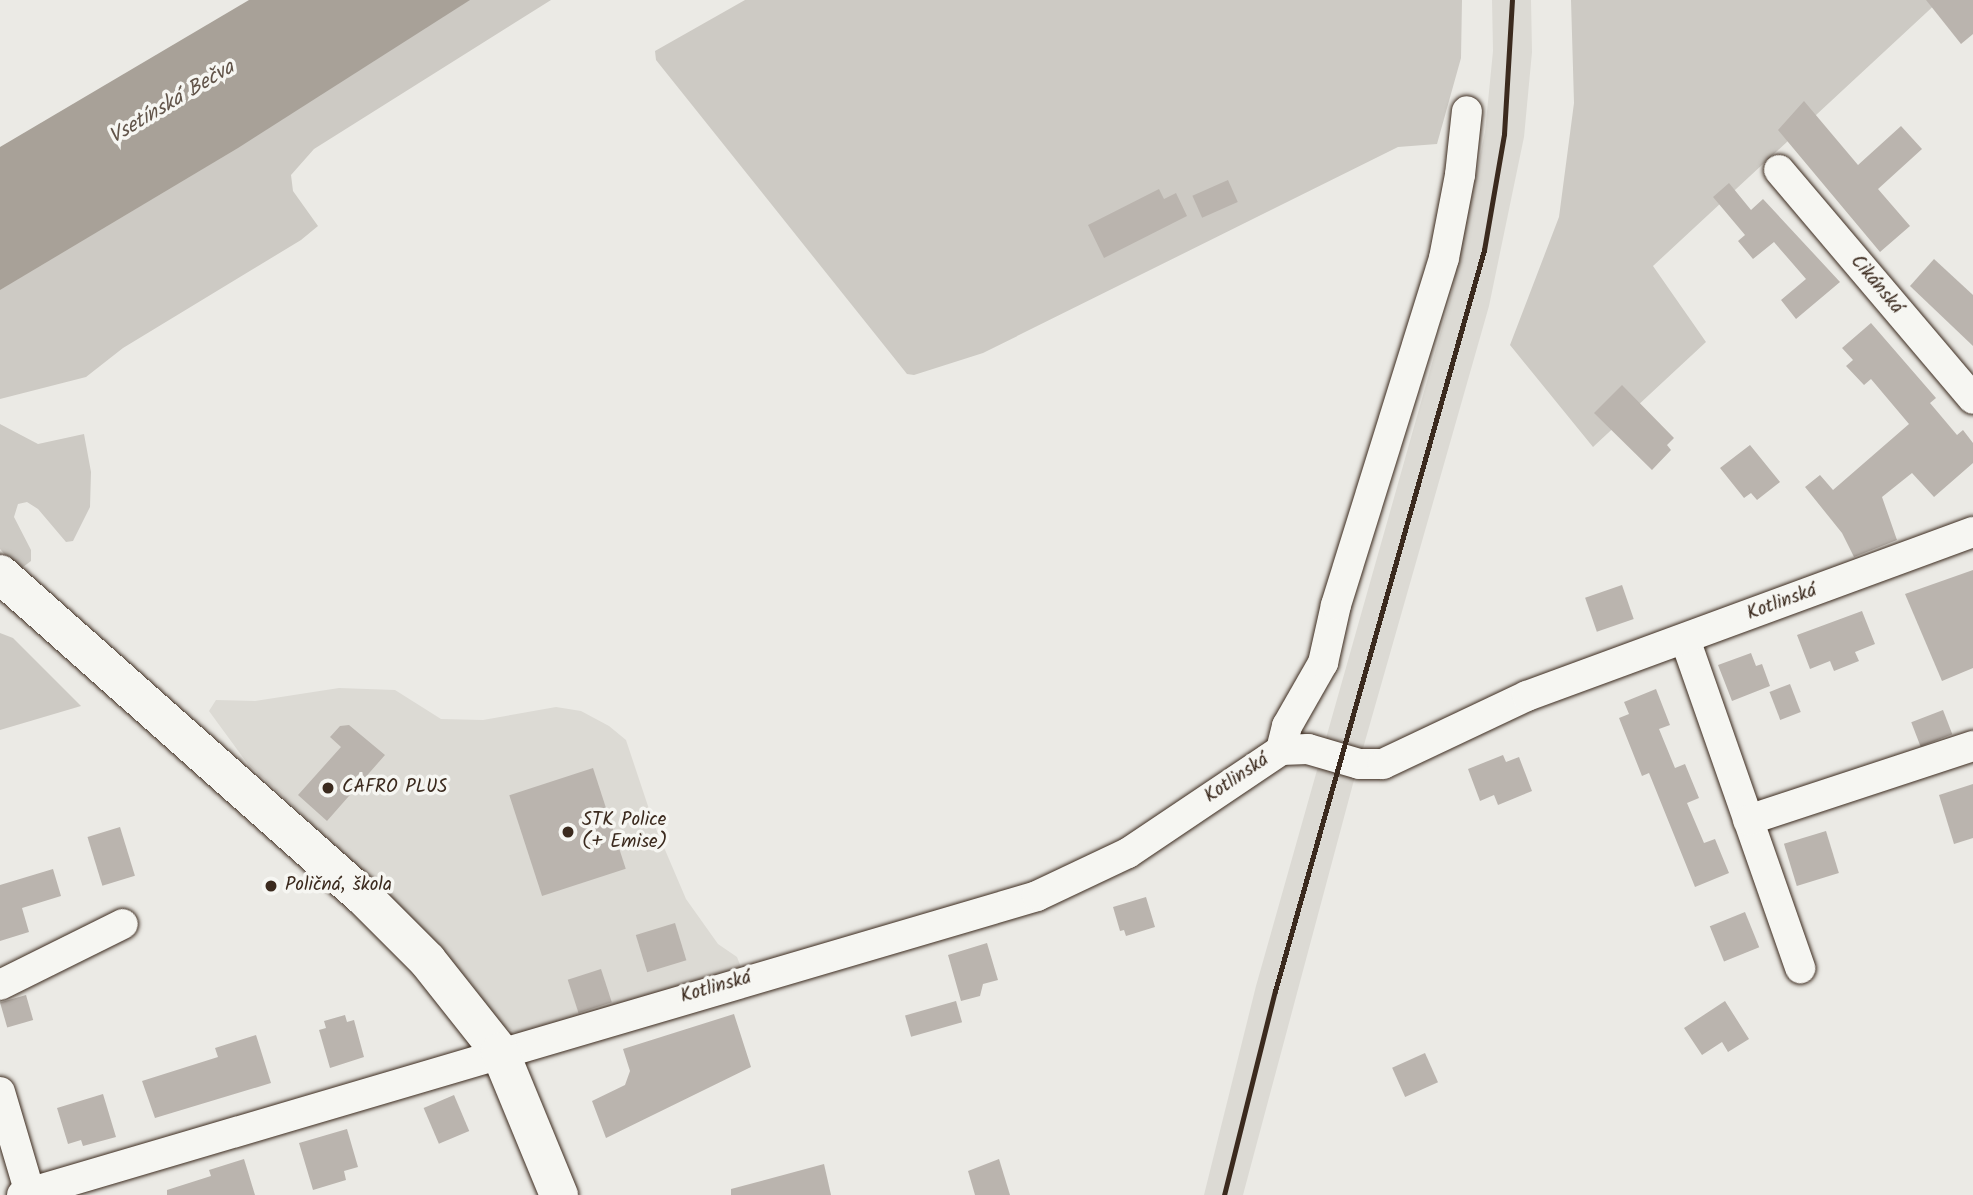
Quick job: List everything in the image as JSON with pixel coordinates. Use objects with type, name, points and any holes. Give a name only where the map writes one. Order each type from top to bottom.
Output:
[{"type":"main road","points":[[0,574],[365,898],[461,998],[500,1052],[559,1195]]},
{"type":"street","points":[[1281,750],[1287,726],[1323,663],[1336,605],[1444,258],[1459,187],[1466,111]]},
{"type":"street","name":"Cikánská","points":[[1779,170],[1973,399]]},
{"type":"street","name":"Kotlinská","points":[[26,1194],[1064,887],[1128,853],[1255,763],[1281,750],[1308,749],[1359,764],[1383,764],[1527,696],[1973,532]]},
{"type":"street","points":[[1685,639],[1800,968]]},
{"type":"street","points":[[1748,820],[1973,746]]},
{"type":"street","points":[[0,985],[123,924]]},
{"type":"street","points":[[0,1092],[26,1194]]},
{"type":"shaded area","points":[[469,0],[551,0],[314,149],[291,175],[293,191],[318,226],[301,240],[123,348],[86,377],[0,399],[0,286]]},
{"type":"shaded area","points":[[745,0],[1462,0],[1461,58],[1437,144],[1398,147],[983,353],[914,375],[907,374],[656,60],[655,51]]},
{"type":"shaded area","points":[[1492,0],[1531,0],[1532,52],[1524,137],[1489,306],[1354,780],[1243,1195],[1204,1195],[1256,986],[1451,296],[1485,132],[1493,51]]},
{"type":"shaded area","points":[[1571,0],[1940,0],[1653,266],[1706,342],[1593,447],[1510,345],[1559,217],[1574,103]]},
{"type":"shaded area","points":[[0,424],[38,444],[84,434],[91,472],[90,507],[73,541],[66,542],[38,509],[27,502],[18,504],[14,517],[31,550],[31,561],[19,570],[0,549]]},
{"type":"shaded area","points":[[0,633],[13,638],[81,706],[0,730]]},
{"type":"shaded area","points":[[339,688],[395,690],[441,719],[483,720],[556,707],[581,711],[609,726],[626,740],[654,824],[686,899],[718,944],[737,957],[742,970],[524,1036],[500,1025],[472,984],[362,870],[247,763],[209,711],[216,700],[255,701]]},
{"type":"water","name":"Vsetínská Bečva","points":[[249,0],[470,0],[238,148],[0,290],[0,147]]},
{"type":"building","points":[[1926,0],[1973,0],[1973,34],[1961,44]]},
{"type":"building","points":[[1804,101],[1858,165],[1901,126],[1922,149],[1878,189],[1910,226],[1880,252],[1778,130]]},
{"type":"building","points":[[1228,180],[1238,202],[1202,218],[1192,196]]},
{"type":"building","points":[[1729,183],[1751,210],[1763,199],[1840,282],[1796,319],[1781,300],[1806,279],[1774,242],[1753,259],[1738,241],[1745,235],[1713,197]]},
{"type":"building","points":[[1159,189],[1164,199],[1176,193],[1187,216],[1104,258],[1088,225]]},
{"type":"building","points":[[1934,259],[1973,295],[1973,346],[1910,286]]},
{"type":"building","points":[[1871,323],[1936,398],[1930,403],[1957,435],[1963,430],[1973,443],[1973,463],[1934,497],[1912,473],[1882,497],[1897,540],[1854,557],[1842,533],[1805,487],[1820,475],[1833,490],[1909,424],[1871,379],[1864,385],[1846,366],[1853,360],[1842,348]]},
{"type":"building","points":[[1622,385],[1674,438],[1667,445],[1671,450],[1652,470],[1594,413]]},
{"type":"building","points":[[1750,445],[1780,482],[1757,500],[1751,493],[1744,498],[1720,468]]},
{"type":"building","points":[[1973,570],[1973,668],[1942,681],[1905,594]]},
{"type":"building","points":[[1622,585],[1634,619],[1597,632],[1585,598]]},
{"type":"building","points":[[1862,611],[1875,644],[1855,652],[1859,661],[1834,671],[1830,661],[1810,669],[1797,635]]},
{"type":"building","points":[[1751,653],[1756,666],[1762,664],[1770,686],[1732,701],[1718,665]]},
{"type":"building","points":[[1790,684],[1801,712],[1780,720],[1769,692]]},
{"type":"building","points":[[1656,689],[1670,725],[1659,729],[1675,768],[1685,764],[1699,798],[1687,803],[1704,843],[1715,839],[1729,873],[1695,887],[1649,773],[1642,776],[1619,718],[1629,714],[1624,702]]},
{"type":"building","points":[[1943,710],[1952,734],[1921,746],[1911,722]]},
{"type":"building","points":[[349,725],[385,755],[327,821],[298,795],[341,747],[330,737],[340,726]]},
{"type":"building","points":[[1503,755],[1506,762],[1519,757],[1532,791],[1498,805],[1494,795],[1480,801],[1468,769]]},
{"type":"building","name":"STK Police (+ Emise)","points":[[593,768],[626,869],[542,896],[509,795]]},
{"type":"building","points":[[1973,784],[1973,838],[1954,844],[1939,795]]},
{"type":"building","points":[[120,827],[135,876],[102,886],[87,837]]},
{"type":"building","points":[[1826,831],[1839,873],[1797,886],[1784,844]]},
{"type":"building","points":[[53,869],[61,896],[22,908],[29,932],[0,941],[0,885]]},
{"type":"building","points":[[1146,897],[1155,927],[1126,936],[1124,930],[1120,931],[1113,907]]},
{"type":"building","points":[[1745,912],[1759,947],[1724,961],[1710,926]]},
{"type":"building","points":[[675,923],[686,960],[647,972],[636,935]]},
{"type":"building","points":[[987,943],[998,980],[983,984],[980,996],[961,1001],[948,955]]},
{"type":"building","points":[[601,969],[612,1002],[579,1013],[568,980]]},
{"type":"building","points":[[26,995],[33,1020],[7,1027],[0,1002]]},
{"type":"building","points":[[956,1001],[962,1022],[911,1037],[905,1016]]},
{"type":"building","points":[[1725,1001],[1749,1039],[1728,1052],[1722,1042],[1702,1055],[1684,1028]]},
{"type":"building","points":[[734,1014],[751,1067],[606,1138],[592,1101],[625,1085],[630,1071],[623,1049]]},
{"type":"building","points":[[345,1015],[347,1022],[354,1020],[364,1057],[330,1068],[319,1030],[326,1028],[324,1021]]},
{"type":"building","points":[[256,1035],[271,1083],[155,1118],[142,1081],[218,1057],[215,1048]]},
{"type":"building","points":[[1425,1053],[1438,1082],[1405,1097],[1392,1068]]},
{"type":"building","points":[[103,1094],[116,1137],[83,1146],[81,1140],[68,1144],[57,1108]]},
{"type":"building","points":[[454,1095],[469,1131],[439,1144],[424,1108]]},
{"type":"building","points":[[347,1129],[358,1167],[344,1171],[346,1180],[313,1190],[299,1143]]},
{"type":"building","points":[[244,1159],[255,1195],[167,1195],[167,1190],[211,1176],[209,1170]]},
{"type":"building","points":[[999,1159],[1010,1195],[975,1195],[968,1171]]},
{"type":"building","points":[[824,1164],[831,1195],[731,1195],[731,1189]]},
{"type":"railway","points":[[1224,1195],[1275,991],[1484,250],[1504,134],[1512,0]]},
{"type":"place","name":"CAFRO PLUS","points":[[328,788]]},
{"type":"place","name":"STK Police (+ Emise)","points":[[568,832]]},
{"type":"place","name":"Poličná, škola","points":[[271,886]]}]
